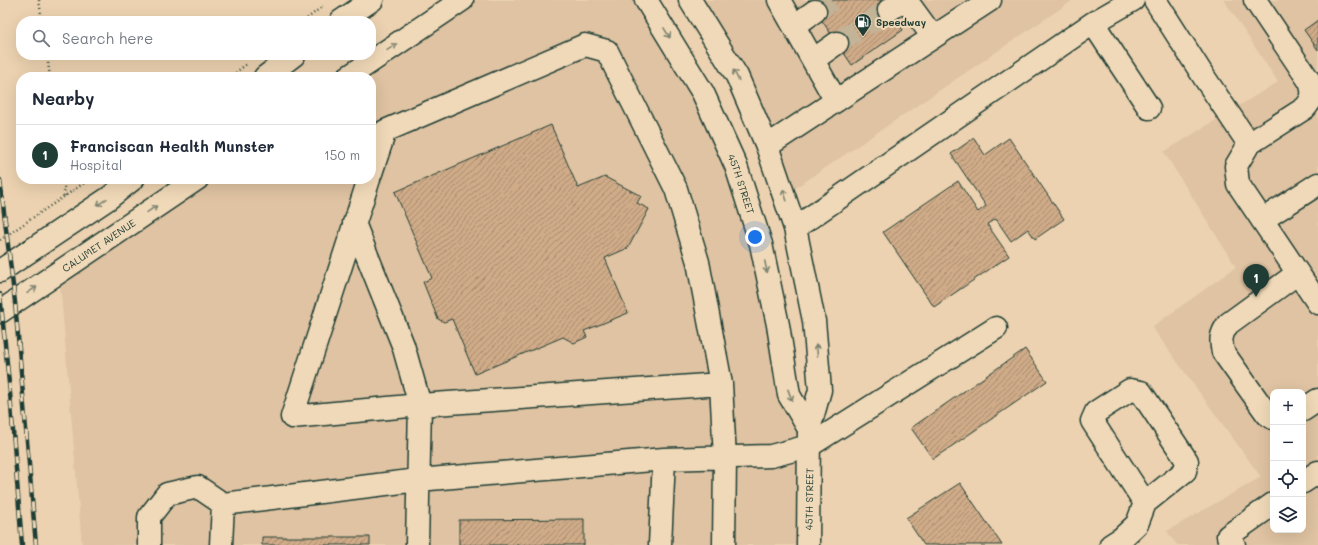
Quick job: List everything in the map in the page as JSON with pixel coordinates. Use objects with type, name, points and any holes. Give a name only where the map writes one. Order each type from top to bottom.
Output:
[{"type":"main road","points":[[348,16],[372,0]]},
{"type":"main road","points":[[376,58],[462,0]]},
{"type":"main road","name":"45TH STREET","points":[[646,0],[703,93],[736,166],[761,244],[778,325],[789,395],[809,438]]},
{"type":"main road","name":"45TH STREET","points":[[690,0],[737,76],[767,146],[795,228],[814,321],[820,390],[809,438],[808,545]]},
{"type":"main road","points":[[779,0],[836,101]]},
{"type":"main road","points":[[767,146],[990,0]]},
{"type":"main road","points":[[795,228],[1093,23],[1133,0]]},
{"type":"main road","points":[[1155,0],[1204,77],[1250,144]]},
{"type":"main road","points":[[1255,0],[1310,82],[1316,95],[1305,108],[1250,144],[1236,166],[1238,184],[1318,302]]},
{"type":"main road","points":[[900,3],[933,37]]},
{"type":"main road","points":[[794,26],[815,11]]},
{"type":"main road","points":[[1093,23],[1149,108]]},
{"type":"main road","points":[[812,60],[837,43]]},
{"type":"main road","points":[[376,158],[385,131],[584,45],[607,52],[676,189],[698,262],[721,384],[724,458],[724,545]]},
{"type":"main road","points":[[272,72],[287,60]]},
{"type":"main road","points":[[355,72],[373,60]]},
{"type":"main road","points":[[0,271],[109,198],[127,184]]},
{"type":"main road","name":"CALUMET AVENUE","points":[[0,312],[190,184]]},
{"type":"main road","points":[[367,184],[292,417],[420,405],[721,384]]},
{"type":"main road","points":[[1262,220],[1318,184]]},
{"type":"main road","points":[[354,223],[403,344],[420,405],[417,545]]},
{"type":"main road","points":[[1270,416],[1267,414],[1223,352],[1221,337],[1222,332],[1228,324],[1298,273]]},
{"type":"main road","points":[[149,545],[149,517],[167,494],[198,487],[223,504],[418,480],[664,459],[771,456],[809,438],[996,328]]},
{"type":"main road","points":[[1111,545],[1137,524],[1145,503],[1185,471],[1187,461],[1141,392],[1130,390],[1096,412],[1092,421],[1145,503]]},
{"type":"main road","points":[[1306,408],[1318,400]]},
{"type":"main road","points":[[660,545],[664,459]]},
{"type":"main road","points":[[1306,480],[1318,472]]},
{"type":"main road","points":[[221,545],[223,504]]},
{"type":"main road","points":[[1225,542],[1270,506]]},
{"type":"path","points":[[39,0],[41,16]]},
{"type":"path","points":[[311,16],[329,2]]},
{"type":"path","points":[[48,60],[49,72]]},
{"type":"path","points":[[235,72],[251,60]]},
{"type":"path","points":[[64,184],[65,196]]},
{"type":"path","points":[[0,240],[83,184]]},
{"type":"shaded area","points":[[476,0],[637,0],[700,97],[746,218],[802,431],[801,545],[82,545],[60,281],[204,184],[376,184],[376,72],[369,72]]},
{"type":"shaded area","points":[[698,0],[1073,0],[791,191]]},
{"type":"shaded area","points":[[1224,0],[1318,0],[1318,545],[1177,545],[1167,531],[1261,477],[1152,327],[1236,267],[1164,152],[1278,82]]},
{"type":"building","name":"Speedway","points":[[808,0],[893,0],[886,5],[903,30],[852,65]]},
{"type":"building","points":[[1318,20],[1318,50],[1304,30]]},
{"type":"building","points":[[551,125],[578,188],[605,177],[641,196],[637,203],[649,209],[628,248],[605,258],[628,313],[584,331],[587,337],[574,343],[563,337],[475,374],[452,319],[444,322],[438,319],[423,282],[432,278],[395,192]]},
{"type":"building","points":[[974,138],[985,155],[1009,138],[1064,219],[1035,239],[1028,229],[1011,241],[996,219],[987,224],[1009,256],[934,307],[883,232],[958,181],[978,212],[986,206],[951,154]]},
{"type":"building","points":[[1025,349],[1047,381],[933,459],[911,428]]},
{"type":"building","points":[[960,483],[1002,545],[924,545],[906,518]]},
{"type":"building","points":[[584,519],[584,545],[459,545],[459,520]]},
{"type":"building","points":[[262,537],[370,537],[370,545],[262,545]]},
{"type":"tunnel","points":[[815,11],[832,0]]},
{"type":"tunnel","points":[[837,43],[889,10]]},
{"type":"railway","points":[[0,180],[15,302],[36,545]]},
{"type":"railway","points":[[0,294],[10,393],[22,545]]},
{"type":"place","name":"Speedway","points":[[863,37]]},
{"type":"place","name":"Franciscan Health Munster","points":[[1256,297]]}]
